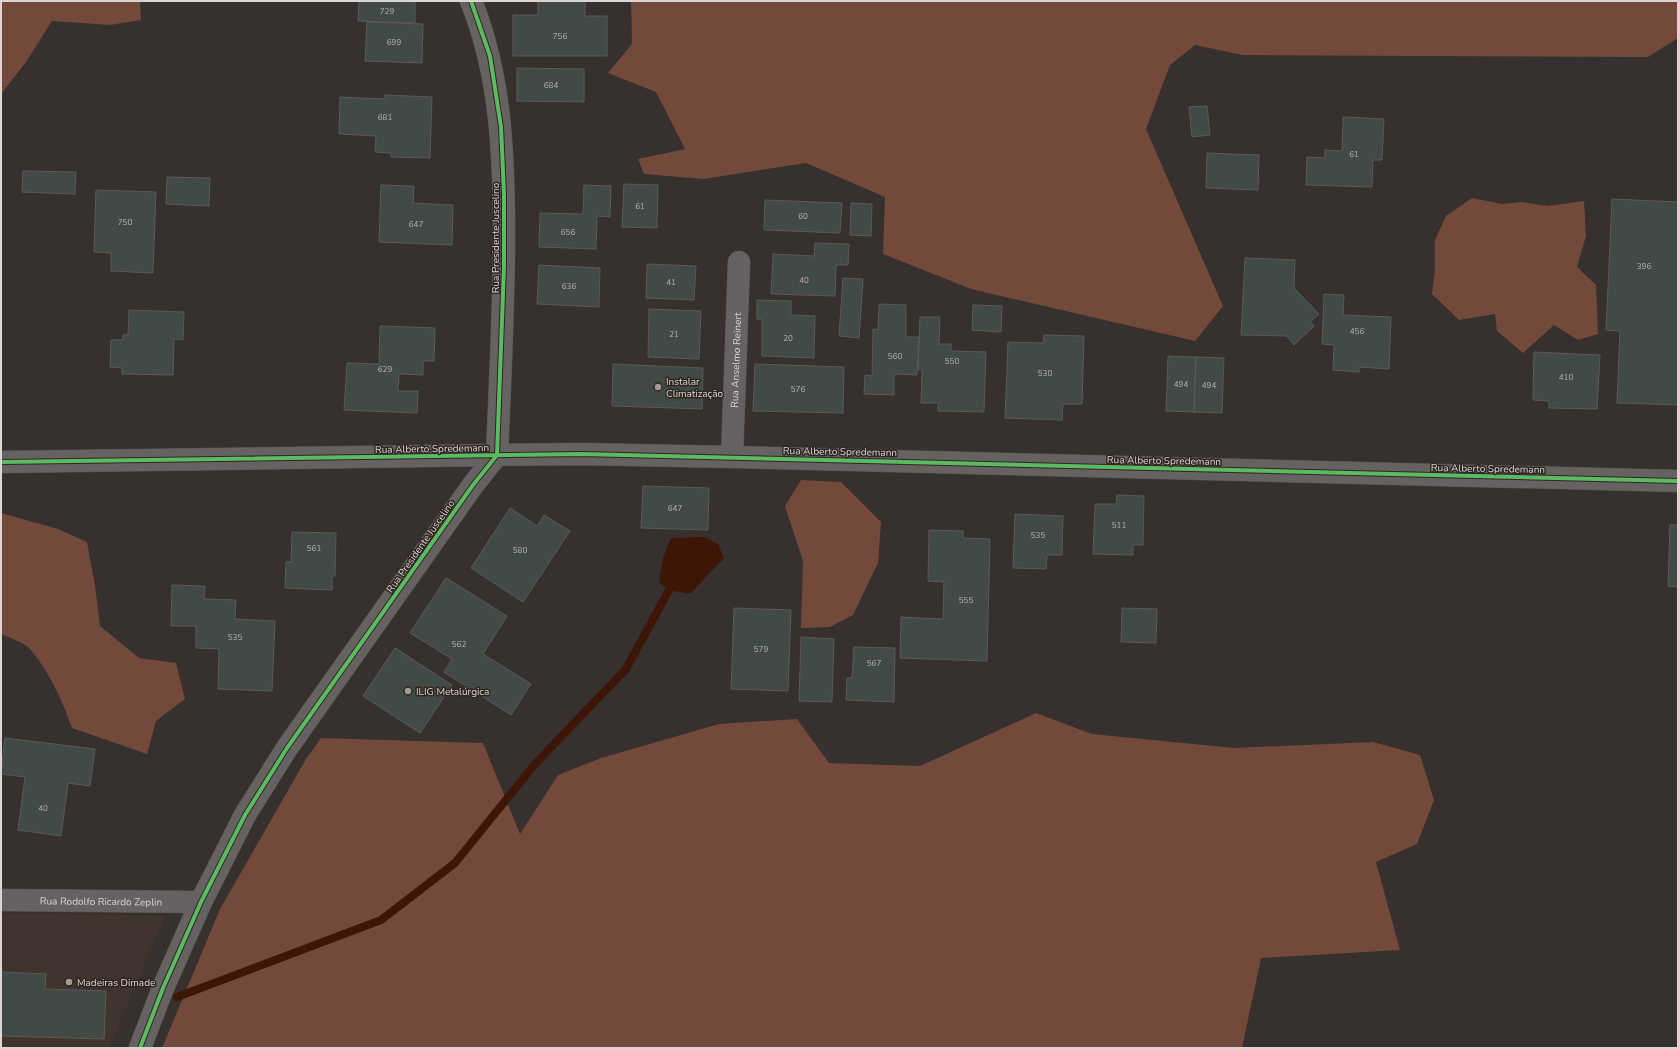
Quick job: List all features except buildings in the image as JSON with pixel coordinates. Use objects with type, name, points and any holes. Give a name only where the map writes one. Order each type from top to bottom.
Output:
[{"type":"street","name":"Rua Presidente Juscelino","points":[[140,1048],[163,988],[201,902],[245,815],[287,748],[473,485],[497,456],[504,266],[504,194],[501,127],[490,56],[470,1]]},
{"type":"street","name":"Rua Anselmo Reinert","points":[[732,457],[739,262]]},
{"type":"street","name":"Rua Alberto Spredemann","points":[[1,462],[582,454],[1678,481]]},
{"type":"street","name":"Rua Rodolfo Ricardo Zeplin","points":[[1,900],[201,902]]},
{"type":"shaded area","points":[[1,1],[140,1],[141,20],[110,25],[52,21],[26,62],[1,94]]},
{"type":"shaded area","points":[[631,1],[1678,1],[1678,38],[1648,57],[1243,55],[1195,45],[1170,65],[1146,129],[1223,306],[1195,341],[971,289],[883,254],[885,197],[806,163],[703,179],[644,174],[638,159],[685,149],[656,92],[608,73],[632,44]]},
{"type":"shaded area","points":[[1472,198],[1502,204],[1522,202],[1547,206],[1584,201],[1586,236],[1577,267],[1596,285],[1598,334],[1578,340],[1554,325],[1523,353],[1497,331],[1495,314],[1459,320],[1432,294],[1435,269],[1435,240],[1446,216]]},
{"type":"shaded area","points":[[801,480],[841,482],[881,522],[878,563],[853,615],[830,627],[801,628],[803,561],[785,506]]},
{"type":"shaded area","points":[[1,513],[58,529],[87,542],[95,585],[100,626],[139,658],[176,663],[185,699],[156,721],[147,754],[72,728],[49,676],[36,656],[29,648],[20,642],[1,634]]},
{"type":"shaded area","points":[[704,537],[718,544],[724,558],[690,594],[669,590],[659,583],[663,558],[671,538]]},
{"type":"shaded area","points":[[1036,713],[1092,734],[1234,748],[1373,742],[1420,755],[1434,800],[1417,844],[1376,862],[1400,950],[1261,958],[1242,1048],[162,1048],[220,909],[306,759],[321,738],[483,743],[520,834],[558,775],[601,758],[719,724],[797,719],[829,763],[920,766]]},
{"type":"shaded area","name":"Madeiras Dimade","points":[[1,913],[165,916],[109,1048],[1,1048]]},
{"type":"waterway","points":[[177,997],[381,920],[455,863],[535,764],[626,669],[669,590]]},
{"type":"cycle path","points":[[140,1048],[163,988],[201,902],[245,815],[287,748],[473,485],[497,455],[504,266],[504,194],[501,127],[490,56],[471,1]]},
{"type":"cycle path","points":[[1,462],[582,454],[1678,481]]},
{"type":"place","name":"Instalar Climatização","points":[[658,387]]},
{"type":"place","name":"ILIG Metalúrgica","points":[[408,691]]},
{"type":"place","name":"Madeiras Dimade","points":[[69,982]]}]
